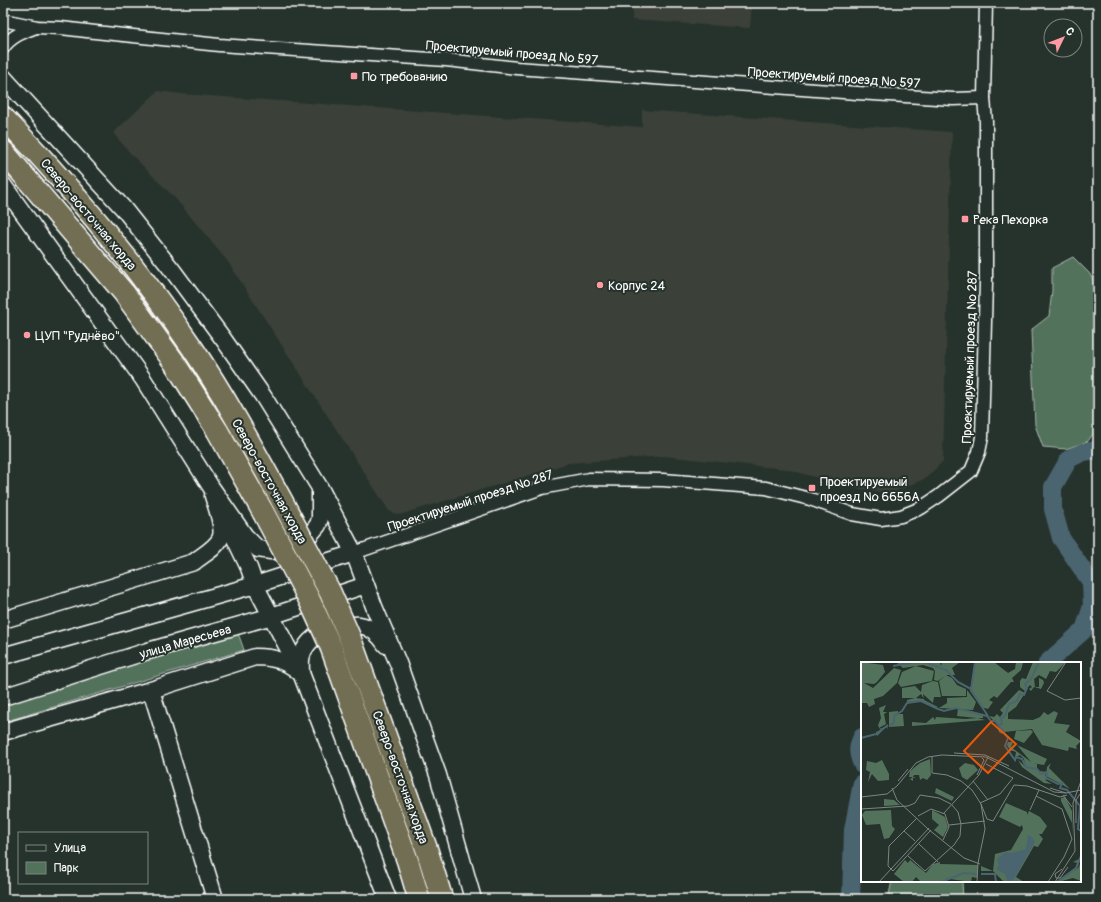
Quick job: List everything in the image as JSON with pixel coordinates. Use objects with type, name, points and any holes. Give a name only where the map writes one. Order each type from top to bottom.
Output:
[{"type":"highway","name":"Северо-восточная хорда","points":[[3,117],[75,194],[142,276],[194,349],[234,414],[330,592],[350,638],[428,850],[442,899]]},
{"type":"highway","name":"Северо-восточная хорда","points":[[3,151],[61,217],[124,293],[170,356],[217,430],[263,512],[309,599],[331,647],[408,862],[419,899]]},
{"type":"street","name":"Проектируемый проезд № 287","points":[[354,553],[542,488],[589,479],[663,480],[766,488],[810,499],[852,514],[881,519],[901,516],[921,508],[971,471],[979,452],[982,437],[986,266],[986,122],[984,98],[986,3]]},
{"type":"street","name":"Проектируемый проезд № 597","points":[[3,20],[37,27],[61,28],[219,45],[446,60],[518,68],[850,92],[953,99],[984,98]]},
{"type":"street","name":"Проектируемый проезд № 597","points":[[3,48],[8,41],[20,32],[37,27]]},
{"type":"street","points":[[3,68],[6,80],[123,208],[173,271],[224,340],[258,390],[320,488],[354,553],[398,663],[438,775],[473,899]]},
{"type":"street","points":[[3,185],[143,379],[211,487],[245,536],[258,549],[278,551],[307,538],[318,525],[320,518],[320,488]]},
{"type":"street","points":[[211,487],[249,568],[255,585],[301,673],[388,899]]},
{"type":"street","points":[[3,620],[194,562],[210,550],[220,538],[221,528],[211,487]]},
{"type":"street","points":[[3,656],[255,585],[354,553]]},
{"type":"street","name":"улица Маресьева","points":[[3,697],[148,651],[271,616],[366,585]]},
{"type":"street","points":[[301,673],[302,654],[307,645],[315,637],[350,624],[370,628],[382,639],[398,663]]},
{"type":"street","points":[[3,732],[151,690],[255,657],[269,657],[285,661],[301,673]]},
{"type":"street","points":[[151,690],[215,899]]},
{"type":"shaded area","points":[[633,3],[752,3],[750,28],[632,20]]},
{"type":"shaded area","name":"Корпус 24","points":[[158,91],[181,94],[642,127],[642,110],[952,132],[943,461],[926,478],[890,494],[850,487],[786,469],[664,456],[569,463],[399,515],[389,511],[228,262],[175,198],[132,155],[113,133]]},
{"type":"green space","points":[[1073,257],[1089,273],[1098,287],[1098,427],[1088,441],[1066,449],[1043,447],[1035,425],[1031,330],[1049,316],[1052,291],[1052,268]]},
{"type":"green space","points":[[238,633],[244,650],[3,722],[3,703]]},
{"type":"green space","points":[[892,882],[962,882],[963,899],[888,899]]},
{"type":"waterway","points":[[1048,662],[1084,630],[1092,606],[1091,582],[1061,538],[1053,509],[1053,487],[1069,459],[1083,452],[1098,450]]},
{"type":"waterway","points":[[861,739],[858,750],[861,762]]},
{"type":"waterway","points":[[851,899],[853,830],[861,788]]},
{"type":"place","name":"По требованию","points":[[354,76]]},
{"type":"place","name":"Река Пехорка","points":[[965,219]]},
{"type":"place","name":"Корпус 24","points":[[600,285]]},
{"type":"place","name":"ЦУП \"Руднёво\"","points":[[27,335]]},
{"type":"place","name":"Проектируемый проезд № 6656А","points":[[812,488]]}]
